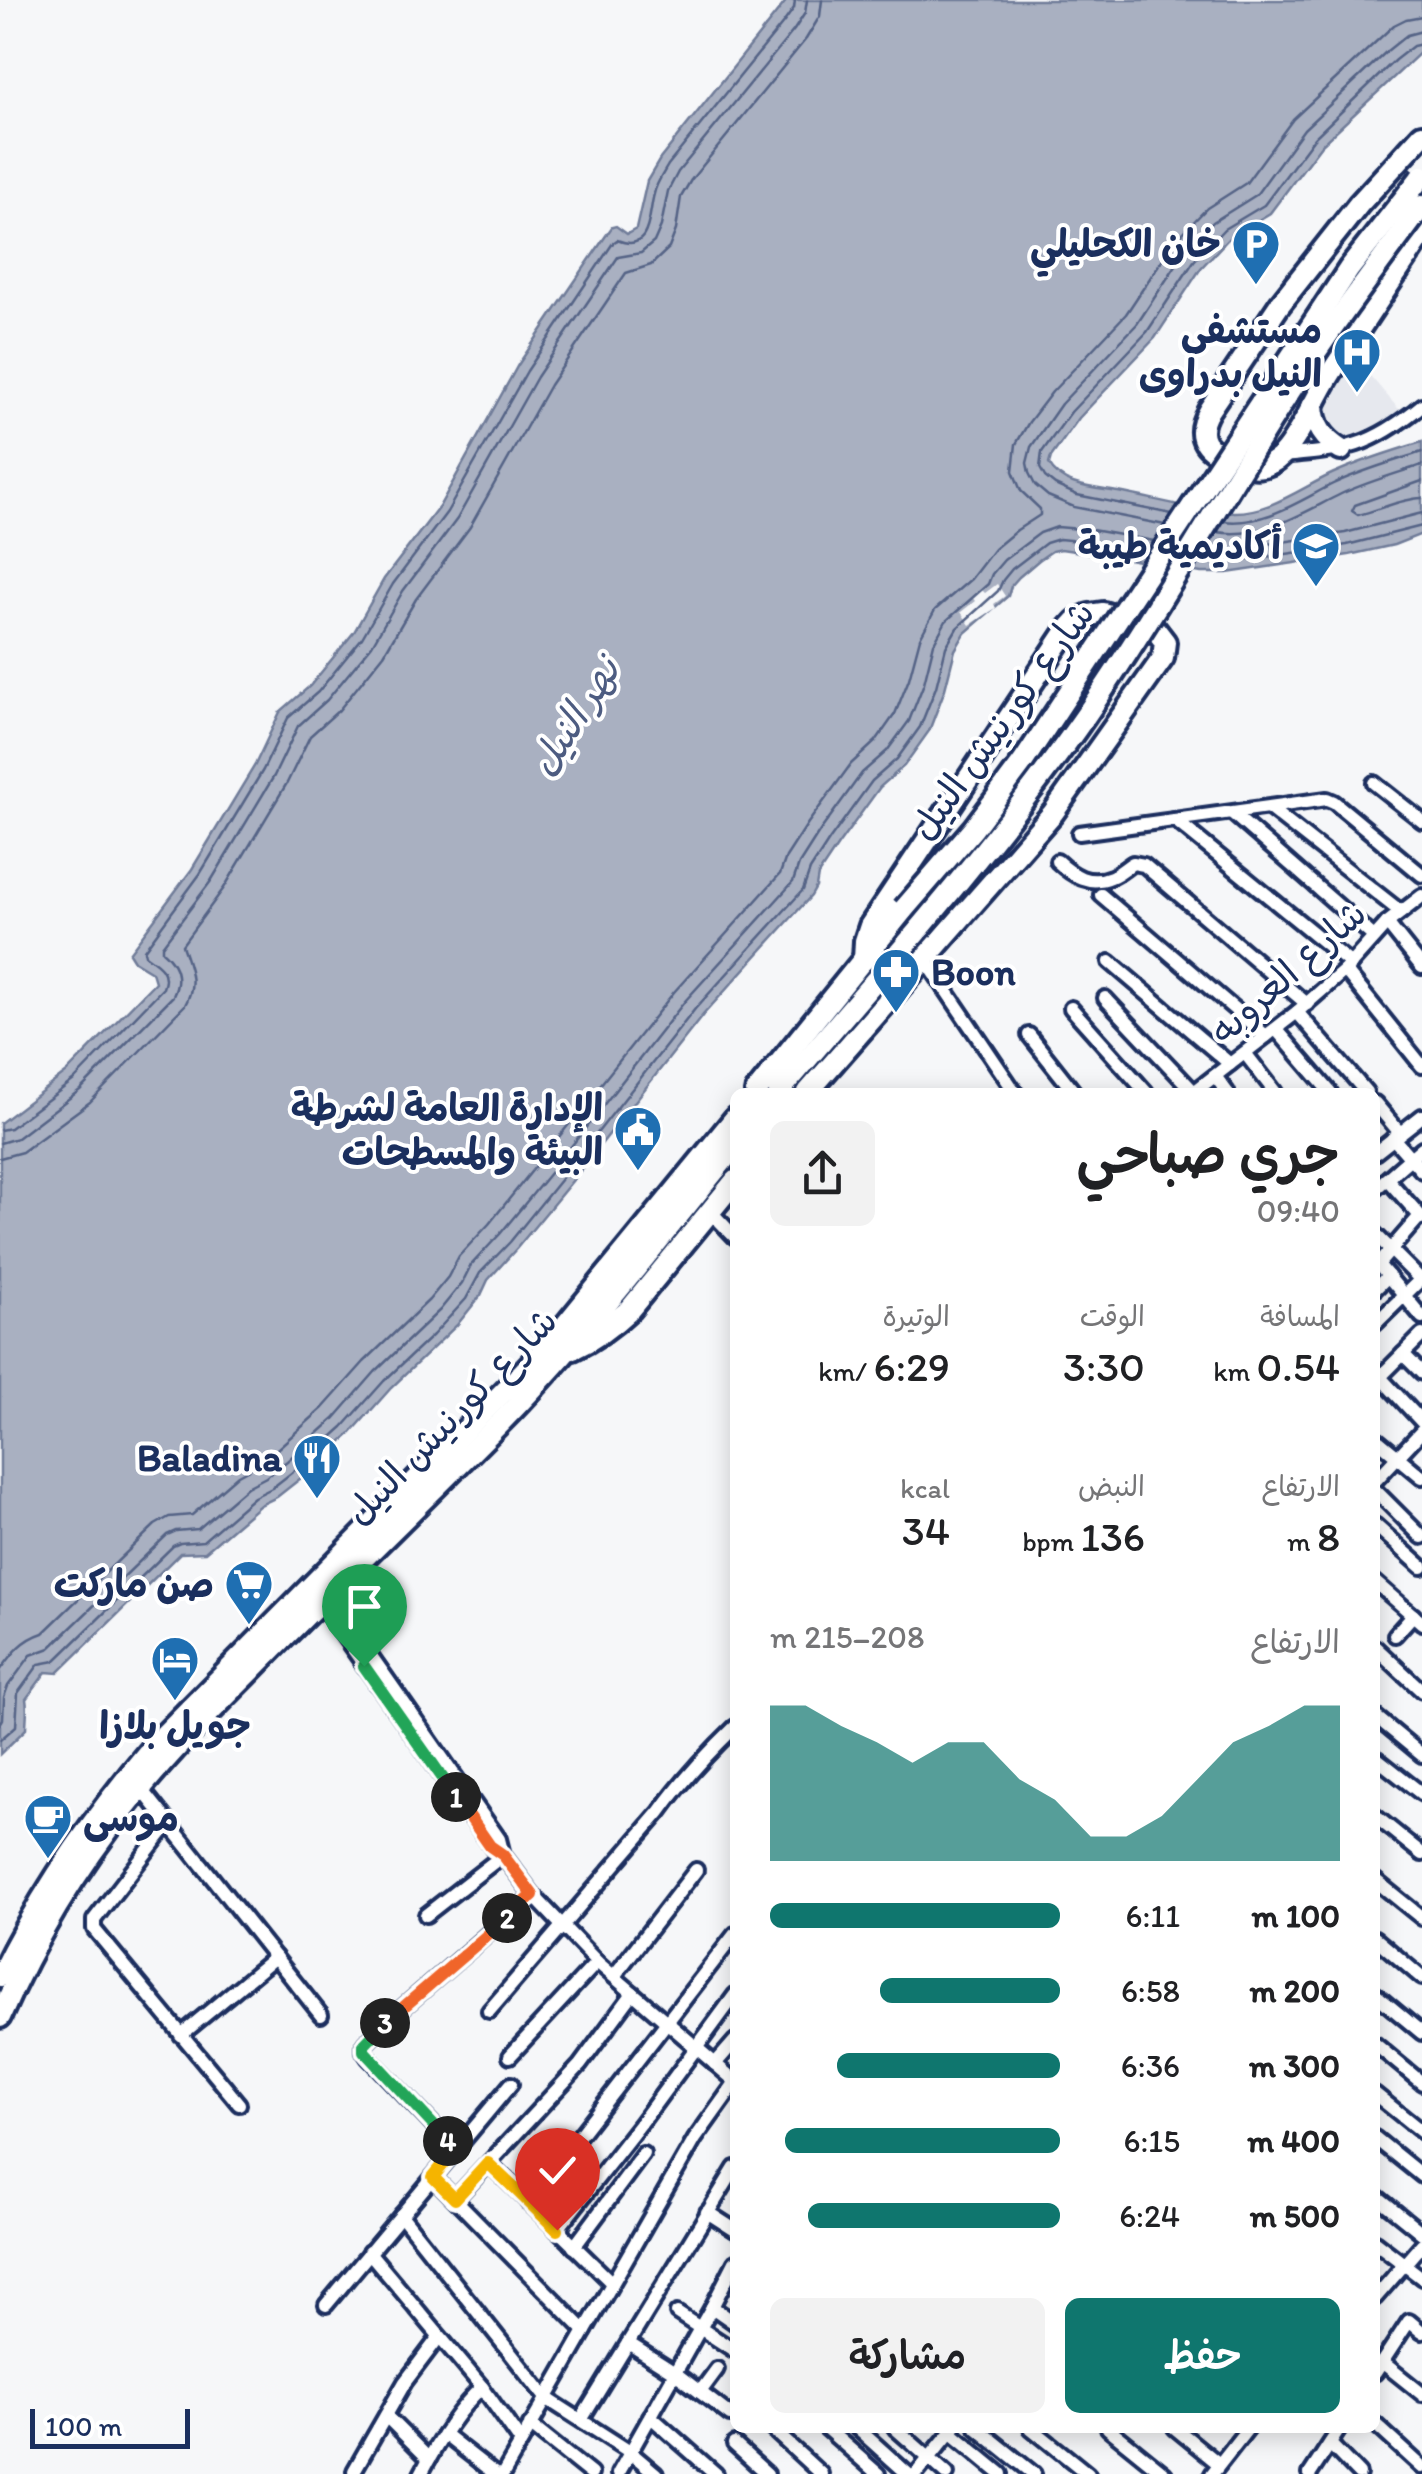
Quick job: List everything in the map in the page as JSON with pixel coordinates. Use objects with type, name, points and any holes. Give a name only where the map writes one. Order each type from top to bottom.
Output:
[{"type":"highway","points":[[1422,135],[1360,204],[1280,304],[1206,416],[1203,436],[1213,453],[1250,468],[1262,467],[1281,456],[1422,234]]},
{"type":"highway","name":"شارع كورنيش النيل","points":[[759,1088],[1023,762],[1348,268],[1422,176]]},
{"type":"highway","name":"شارع كورنيش النيل","points":[[792,1084],[985,850],[1082,722],[1326,334],[1422,206]]},
{"type":"highway","points":[[1312,406],[1323,436],[1341,450]]},
{"type":"highway","points":[[816,1088],[1053,813],[1163,658],[1165,642],[1155,628],[1103,613],[1076,621],[1066,632],[879,912],[865,941],[864,960]]},
{"type":"highway","name":"شارع كورنيش النيل","points":[[0,1976],[45,1892],[79,1840],[154,1745],[535,1360],[730,1124]]},
{"type":"highway","name":"شارع كورنيش النيل","points":[[0,2017],[60,1902],[141,1788],[566,1352],[730,1152]]},
{"type":"highway","points":[[566,1352],[611,1327],[630,1309],[730,1187]]},
{"type":"street","points":[[1281,456],[1341,450],[1378,437],[1422,406]]},
{"type":"street","points":[[1374,783],[1422,821]]},
{"type":"street","points":[[1079,833],[1327,799],[1422,875]]},
{"type":"street","points":[[1270,808],[1401,912]]},
{"type":"street","points":[[1232,813],[1374,937]]},
{"type":"street","points":[[1175,820],[1348,967],[1422,1066]]},
{"type":"street","points":[[1057,861],[1085,879],[1110,878],[1134,863],[1144,866],[1302,1008],[1363,1088]]},
{"type":"street","points":[[1100,895],[1271,1033],[1326,1088]]},
{"type":"street","name":"شارع العروبه","points":[[1199,1088],[1302,1008],[1348,967],[1387,923],[1422,896]]},
{"type":"street","points":[[1387,923],[1422,967]]},
{"type":"street","points":[[926,959],[1012,1088]]},
{"type":"street","points":[[1110,962],[1230,1064]]},
{"type":"street","points":[[1106,998],[1190,1088]]},
{"type":"street","points":[[1071,1008],[1142,1088]]},
{"type":"street","points":[[1029,1035],[1071,1088]]},
{"type":"street","points":[[1245,1053],[1272,1088]]},
{"type":"street","points":[[1215,1076],[1224,1088]]},
{"type":"street","points":[[1380,1110],[1422,1172]]},
{"type":"street","points":[[1380,1147],[1422,1116]]},
{"type":"street","points":[[1380,1184],[1422,1148]]},
{"type":"street","points":[[1380,1261],[1421,1217],[1386,1179]]},
{"type":"street","points":[[710,1211],[730,1232]]},
{"type":"street","points":[[1380,1239],[1421,1279],[1380,1319]]},
{"type":"street","points":[[1380,1267],[1422,1317]]},
{"type":"street","points":[[1380,1284],[1388,1276]]},
{"type":"street","points":[[1380,1377],[1422,1335]]},
{"type":"street","points":[[1403,1354],[1422,1373]]},
{"type":"street","points":[[1380,1383],[1422,1422]]},
{"type":"street","points":[[1380,1475],[1422,1431]]},
{"type":"street","points":[[1380,1442],[1422,1477]]},
{"type":"street","points":[[1380,1495],[1422,1535]]},
{"type":"street","points":[[1380,1529],[1422,1567]]},
{"type":"street","points":[[1380,1586],[1417,1619],[1395,1635]]},
{"type":"street","points":[[323,1597],[490,1846],[503,1855],[533,1895],[597,1962],[730,2078]]},
{"type":"street","points":[[1380,1652],[1422,1691]]},
{"type":"street","points":[[1380,1720],[1422,1755]]},
{"type":"street","points":[[489,2011],[706,1754],[730,1732]]},
{"type":"street","points":[[1380,1760],[1422,1794]]},
{"type":"street","points":[[141,1788],[321,2015]]},
{"type":"street","points":[[1380,1820],[1422,1854]]},
{"type":"street","points":[[169,1823],[93,1925],[238,2104]]},
{"type":"street","points":[[426,1915],[503,1855]]},
{"type":"street","points":[[614,1976],[696,1870]]},
{"type":"street","points":[[1380,1884],[1422,1918]]},
{"type":"street","points":[[456,2149],[368,2057],[364,2045],[533,1895]]},
{"type":"street","points":[[528,2202],[730,1940]]},
{"type":"street","points":[[1380,1942],[1422,1978]]},
{"type":"street","points":[[181,2035],[275,1957]]},
{"type":"street","points":[[510,2056],[597,1962]]},
{"type":"street","points":[[455,2199],[580,2065],[633,1993]]},
{"type":"street","points":[[1380,1998],[1422,2033]]},
{"type":"street","points":[[557,2230],[730,2002]]},
{"type":"street","points":[[715,2064],[730,2047]]},
{"type":"street","points":[[1380,2048],[1422,2082]]},
{"type":"street","points":[[326,2304],[511,2084]]},
{"type":"street","points":[[503,2474],[695,2138],[730,2089]]},
{"type":"street","points":[[1380,2098],[1422,2132]]},
{"type":"street","points":[[1380,2142],[1422,2176]]},
{"type":"street","points":[[574,2247],[643,2154]]},
{"type":"street","points":[[488,2163],[612,2284]]},
{"type":"street","points":[[581,2420],[730,2176]]},
{"type":"street","points":[[433,2177],[585,2331]]},
{"type":"street","points":[[1380,2199],[1422,2233]]},
{"type":"street","points":[[707,2212],[730,2227]]},
{"type":"street","points":[[401,2215],[546,2398],[630,2452],[656,2474]]},
{"type":"street","points":[[1380,2291],[1422,2244]]},
{"type":"street","points":[[1380,2246],[1422,2278]]},
{"type":"street","points":[[370,2252],[482,2387],[520,2442]]},
{"type":"street","points":[[618,2474],[712,2307],[729,2289]]},
{"type":"street","points":[[712,2307],[730,2320]]},
{"type":"street","points":[[677,2313],[730,2348]]},
{"type":"street","points":[[1380,2364],[1409,2321],[1422,2332]]},
{"type":"street","points":[[353,2470],[406,2382],[439,2337]]},
{"type":"street","points":[[628,2343],[730,2415]]},
{"type":"street","points":[[1380,2368],[1422,2394]]},
{"type":"street","points":[[700,2392],[717,2369]]},
{"type":"street","points":[[421,2474],[444,2434],[482,2387]]},
{"type":"street","points":[[386,2416],[429,2459]]},
{"type":"street","points":[[650,2416],[716,2474]]},
{"type":"street","points":[[530,2425],[591,2474]]},
{"type":"street","points":[[1380,2429],[1422,2467]]},
{"type":"street","points":[[776,2433],[821,2474]]},
{"type":"street","points":[[832,2433],[878,2474]]},
{"type":"street","points":[[863,2433],[908,2474]]},
{"type":"street","points":[[901,2433],[947,2474]]},
{"type":"street","points":[[916,2474],[950,2433]]},
{"type":"street","points":[[957,2433],[1001,2474]]},
{"type":"street","points":[[984,2433],[1034,2474]]},
{"type":"street","points":[[1036,2433],[1088,2474]]},
{"type":"street","points":[[1114,2433],[1164,2474]]},
{"type":"street","points":[[1180,2433],[1216,2469],[1244,2433]]},
{"type":"street","points":[[1310,2474],[1337,2433]]},
{"type":"street","points":[[444,2434],[495,2474]]},
{"type":"street","points":[[734,2444],[767,2474]]},
{"type":"street","points":[[1330,2444],[1359,2474]]},
{"type":"shaded area","name":"مستشفى النيل بدراوى","points":[[1353,356],[1403,414],[1370,432],[1337,435],[1328,427],[1323,401]]},
{"type":"water","name":"نهر النيل","points":[[787,0],[1422,0],[1422,51],[1321,145],[1270,213],[1230,237],[1201,268],[1155,338],[1079,418],[1049,464],[1062,478],[1079,485],[1233,512],[1273,504],[1345,468],[1422,442],[1422,534],[1349,555],[1227,573],[1201,573],[1061,549],[1052,551],[1019,577],[1008,596],[965,633],[955,650],[929,731],[904,766],[880,787],[838,845],[818,875],[811,896],[703,1015],[573,1180],[488,1280],[457,1325],[301,1478],[260,1505],[205,1552],[180,1553],[58,1673],[46,1672],[26,1699],[26,1729],[0,1754],[0,1123],[67,1072],[155,982],[152,972],[129,953],[192,869],[255,765],[280,712],[310,686],[354,632],[384,579],[439,507],[518,365],[605,237],[612,227],[627,234],[636,229],[647,181],[660,159]]},
{"type":"pier","points":[[997,584],[1005,596],[994,604],[996,608],[970,625],[961,612],[975,601],[972,597]]},
{"type":"place","name":"خان الكحليلي","points":[[1256,286]]},
{"type":"place","name":"مستشفى النيل بدراوى","points":[[1357,394]]},
{"type":"place","name":"أكاديمية طيبة","points":[[1316,588]]},
{"type":"place","name":"Boon","points":[[896,1014]]},
{"type":"place","name":"الإدارة العامة لشرطة البيئة والمسطحات","points":[[638,1172]]},
{"type":"place","name":"Baladina","points":[[317,1500]]},
{"type":"place","name":"صن ماركت","points":[[249,1626]]},
{"type":"place","name":"جويل بلازا","points":[[175,1702]]},
{"type":"place","name":"موسى","points":[[48,1860]]},
{"type":"route","points":[[364,1666],[490,1846],[503,1855],[533,1895],[385,2023],[364,2045],[364,2051],[456,2149],[433,2177],[455,2199],[488,2163],[557,2230]]}]
